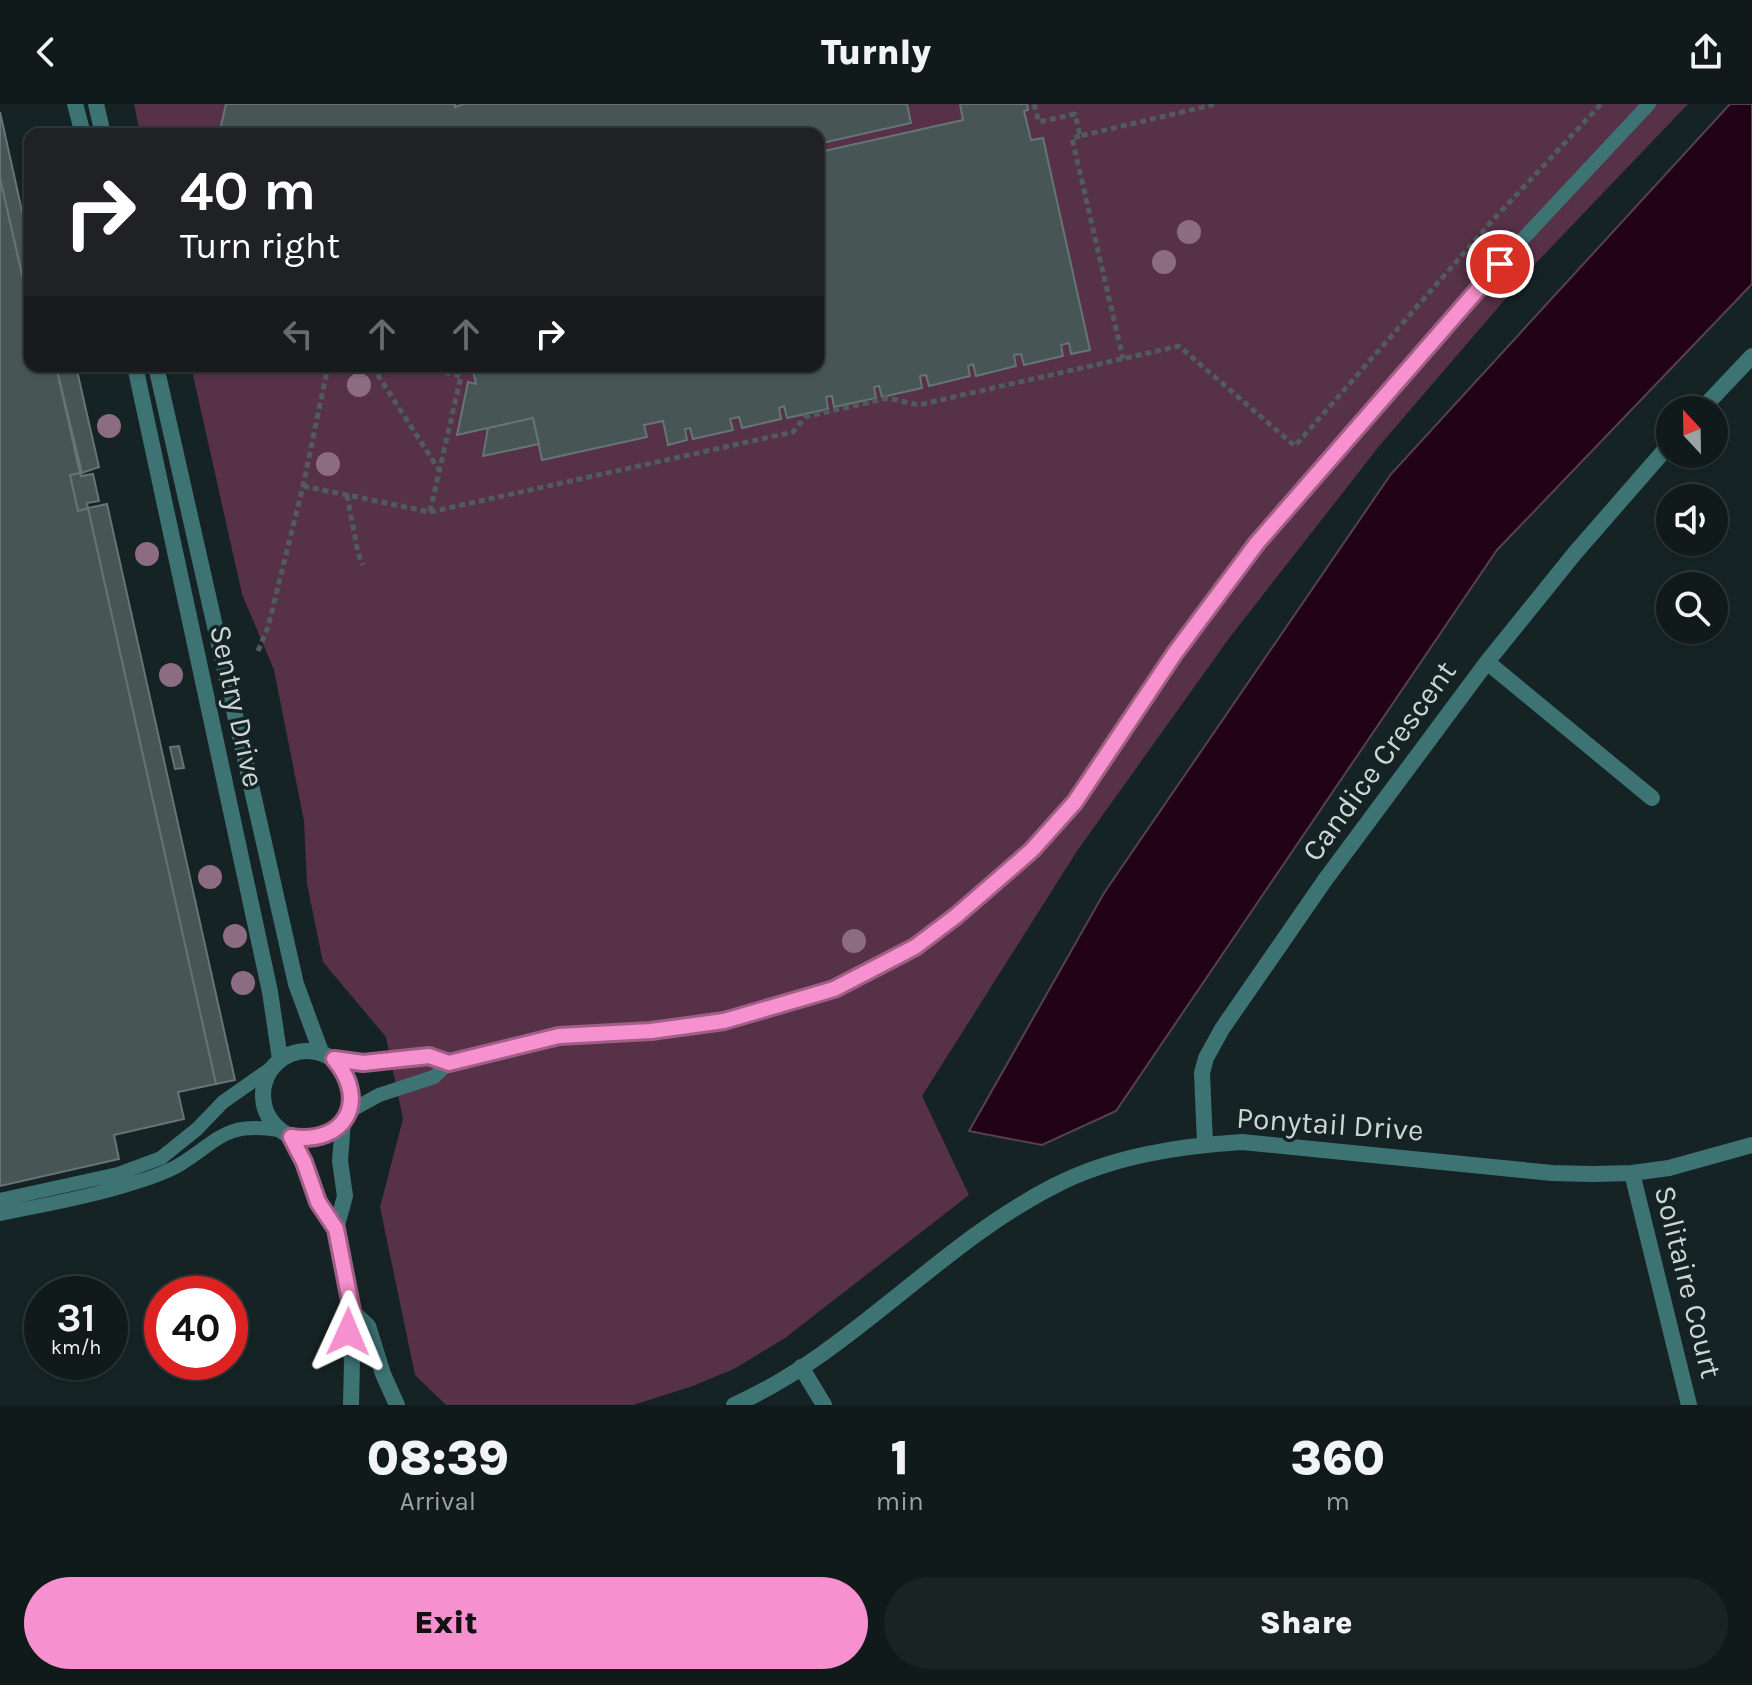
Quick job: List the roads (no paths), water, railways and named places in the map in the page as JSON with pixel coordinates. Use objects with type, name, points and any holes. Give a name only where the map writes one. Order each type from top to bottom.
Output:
[{"type":"street","points":[[75,104],[81,128]]},
{"type":"street","points":[[96,104],[102,128]]},
{"type":"street","points":[[1714,396],[1752,356]]},
{"type":"street","name":"Sentry Drive","points":[[136,372],[270,992],[275,1064]]},
{"type":"street","name":"Sentry Drive","points":[[157,372],[296,984],[327,1056]]},
{"type":"street","name":"Candice Crescent","points":[[1205,1144],[1202,1073],[1206,1058],[1222,1029],[1325,880],[1487,662],[1575,553],[1656,460]]},
{"type":"street","points":[[1487,662],[1652,798]]},
{"type":"street","points":[[336,1229],[345,1196],[340,1161],[350,1083],[327,1056],[308,1049],[275,1064],[262,1092],[263,1107],[269,1120],[285,1134],[304,1162],[318,1202],[336,1229],[352,1311],[348,1332],[352,1361],[351,1405]]},
{"type":"street","points":[[285,1134],[318,1138],[332,1131],[346,1116]]},
{"type":"street","name":"Ponytail Drive","points":[[734,1405],[757,1395],[840,1341],[993,1222],[1023,1203],[1092,1170],[1166,1150],[1242,1142],[1552,1173],[1632,1173],[1705,1160],[1752,1145]]},
{"type":"street","name":"Solitaire Court","points":[[1632,1173],[1689,1405]]},
{"type":"street","points":[[352,1311],[368,1326],[383,1374],[397,1405]]},
{"type":"street","points":[[801,1367],[824,1405]]},
{"type":"lane","points":[[346,1116],[379,1095],[434,1077],[449,1063],[559,1036],[680,1028],[762,1011],[834,989],[915,947],[956,916],[1032,850],[1075,802],[1166,665],[1257,543],[1520,242],[1649,104]]},
{"type":"lane","points":[[327,1056],[363,1063],[429,1056],[449,1063]]},
{"type":"lane","points":[[0,1200],[118,1174],[161,1158],[197,1129],[223,1102],[275,1064]]},
{"type":"lane","points":[[0,1214],[124,1186],[161,1173],[176,1167],[209,1142],[231,1131],[251,1127],[285,1134]]}]
